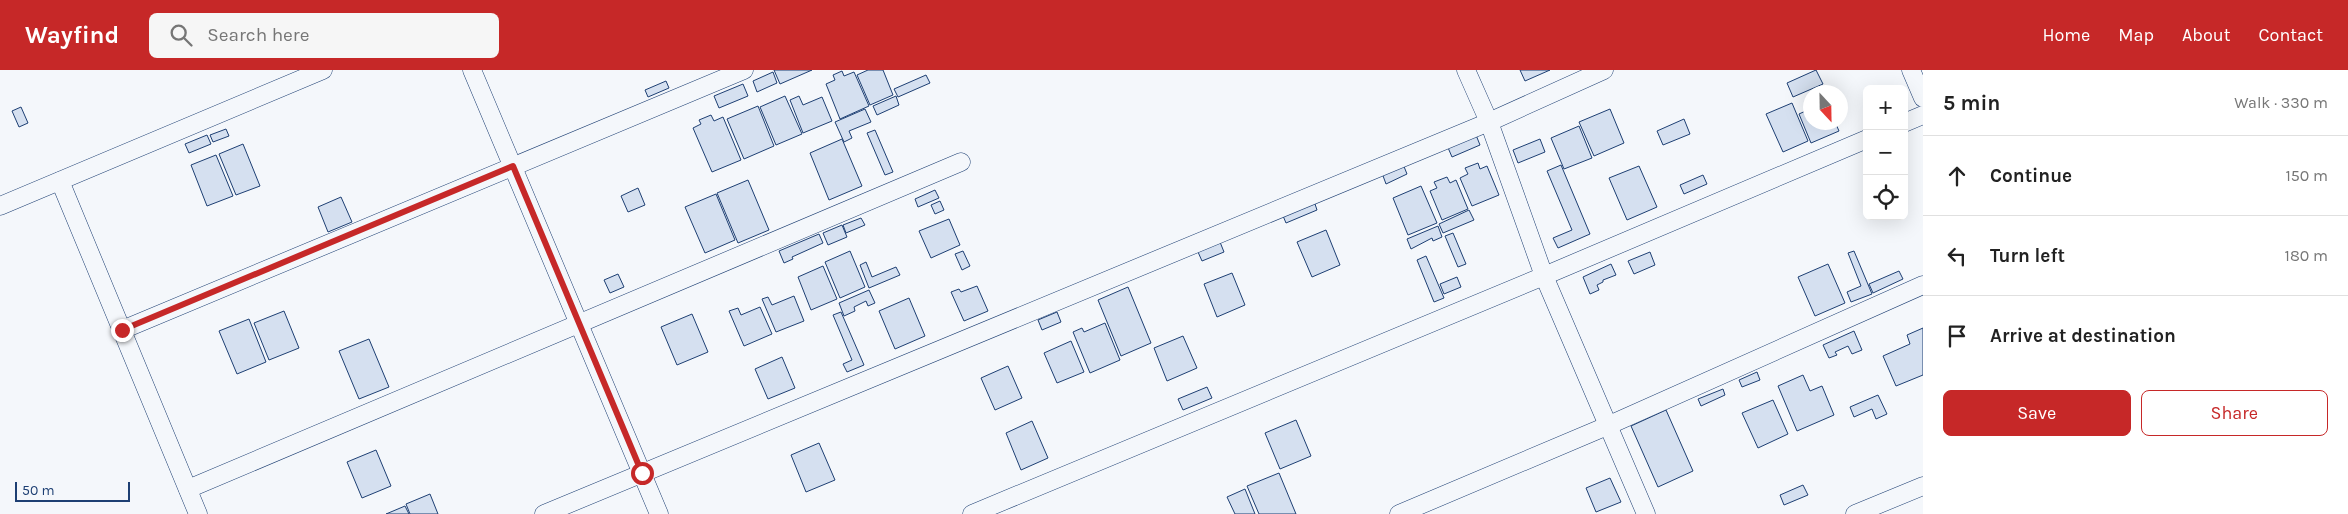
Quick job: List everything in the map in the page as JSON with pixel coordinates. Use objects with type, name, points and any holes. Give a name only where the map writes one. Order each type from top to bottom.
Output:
[{"type":"street","points":[[0,206],[323,70]]},
{"type":"street","points":[[472,70],[659,514]]},
{"type":"street","points":[[122,330],[744,70]]},
{"type":"street","points":[[1466,70],[1489,122],[1544,276],[1646,514]]},
{"type":"street","points":[[544,514],[1489,122],[1604,70]]},
{"type":"street","points":[[1911,70],[1923,98]]},
{"type":"street","points":[[1908,121],[1923,115]]},
{"type":"street","points":[[972,514],[1544,276],[1863,141]]},
{"type":"street","points":[[188,489],[961,162]]},
{"type":"street","points":[[60,181],[198,514]]},
{"type":"street","points":[[1398,514],[1607,426],[1923,285]]},
{"type":"street","points":[[1855,514],[1923,486]]},
{"type":"building","points":[[774,70],[812,70],[780,84]]},
{"type":"building","points":[[868,70],[883,70],[893,95],[870,105],[857,75]]},
{"type":"building","points":[[1520,70],[1550,70],[1525,81]]},
{"type":"building","points":[[1816,70],[1823,84],[1803,85],[1803,93],[1793,97],[1787,83]]},
{"type":"building","points":[[842,71],[844,76],[854,72],[869,106],[840,119],[826,84],[835,80],[833,75]]},
{"type":"building","points":[[773,72],[777,83],[757,92],[753,81]]},
{"type":"building","points":[[926,75],[930,83],[898,97],[894,89]]},
{"type":"building","points":[[666,81],[669,88],[648,97],[645,90]]},
{"type":"building","points":[[743,84],[748,96],[719,108],[714,96]]},
{"type":"building","points":[[785,96],[802,134],[776,145],[760,107]]},
{"type":"building","points":[[799,96],[803,105],[822,97],[832,121],[803,133],[790,100]]},
{"type":"building","points":[[896,96],[899,105],[877,115],[873,106]]},
{"type":"building","points":[[1792,103],[1808,141],[1783,152],[1766,114]]},
{"type":"building","points":[[758,106],[774,146],[744,159],[727,119]]},
{"type":"building","points":[[21,107],[28,123],[19,127],[12,111]]},
{"type":"building","points":[[865,109],[871,122],[849,131],[852,138],[844,142],[835,122]]},
{"type":"building","points":[[1610,109],[1624,143],[1594,156],[1579,122]]},
{"type":"building","points":[[1803,112],[1803,124],[1799,114]]},
{"type":"building","points":[[711,115],[714,121],[723,117],[741,160],[712,172],[693,128],[701,124],[699,120]]},
{"type":"building","points":[[1684,119],[1690,134],[1663,145],[1657,131]]},
{"type":"building","points":[[1579,126],[1592,158],[1564,169],[1551,138]]},
{"type":"building","points":[[226,129],[229,136],[213,142],[210,135]]},
{"type":"building","points":[[875,130],[893,172],[885,175],[867,133]]},
{"type":"building","points":[[1474,130],[1480,145],[1452,157],[1446,143]]},
{"type":"building","points":[[1806,130],[1839,130],[1839,131],[1811,143]]},
{"type":"building","points":[[207,135],[211,144],[189,153],[185,144]]},
{"type":"building","points":[[842,139],[862,186],[829,200],[810,153]]},
{"type":"building","points":[[1540,139],[1545,152],[1518,163],[1513,150]]},
{"type":"building","points":[[243,144],[260,186],[236,195],[219,154]]},
{"type":"building","points":[[216,155],[233,196],[207,206],[191,165]]},
{"type":"building","points":[[1478,163],[1480,169],[1487,166],[1499,195],[1472,206],[1460,178],[1468,174],[1465,168]]},
{"type":"building","points":[[1403,164],[1407,174],[1386,184],[1382,173]]},
{"type":"building","points":[[1561,165],[1590,234],[1558,248],[1553,238],[1572,230],[1547,171]]},
{"type":"building","points":[[1639,166],[1657,207],[1627,220],[1609,178]]},
{"type":"building","points":[[1703,175],[1707,184],[1684,194],[1680,185]]},
{"type":"building","points":[[1447,177],[1450,183],[1456,180],[1468,209],[1442,220],[1430,191],[1437,188],[1434,182]]},
{"type":"building","points":[[748,180],[769,230],[738,243],[717,193]]},
{"type":"building","points":[[1421,186],[1437,223],[1408,235],[1393,198]]},
{"type":"building","points":[[638,188],[645,205],[628,212],[621,196]]},
{"type":"building","points":[[935,190],[939,198],[918,207],[915,199]]},
{"type":"building","points":[[716,194],[735,240],[705,253],[685,207]]},
{"type":"building","points":[[341,197],[352,222],[328,232],[318,207]]},
{"type":"building","points":[[1313,198],[1317,210],[1286,223],[1281,211]]},
{"type":"building","points":[[940,201],[944,210],[935,214],[931,205]]},
{"type":"building","points":[[1469,210],[1474,220],[1443,233],[1439,224]]},
{"type":"building","points":[[861,218],[865,225],[846,233],[843,225]]},
{"type":"building","points":[[949,219],[960,245],[931,258],[919,231]]},
{"type":"building","points":[[842,225],[847,237],[828,245],[823,233]]},
{"type":"building","points":[[1438,226],[1442,237],[1433,241],[1432,238],[1411,249],[1407,239]]},
{"type":"building","points":[[1326,230],[1340,265],[1312,277],[1297,242]]},
{"type":"building","points":[[1453,233],[1466,264],[1458,267],[1445,236]]},
{"type":"building","points":[[819,234],[823,243],[792,257],[793,259],[784,263],[779,251]]},
{"type":"building","points":[[1220,242],[1224,252],[1202,261],[1198,252]]},
{"type":"building","points":[[850,251],[865,287],[840,298],[825,262]]},
{"type":"building","points":[[963,251],[970,266],[962,270],[955,254]]},
{"type":"building","points":[[1854,251],[1872,294],[1851,302],[1847,292],[1861,286],[1848,253]]},
{"type":"building","points":[[1650,252],[1655,265],[1634,274],[1628,261]]},
{"type":"building","points":[[1426,256],[1444,298],[1434,302],[1417,260]]},
{"type":"building","points":[[866,262],[872,277],[896,267],[900,275],[869,288],[860,265]]},
{"type":"building","points":[[1611,264],[1616,275],[1603,280],[1603,282],[1597,285],[1599,290],[1590,294],[1583,277]]},
{"type":"building","points":[[1828,264],[1845,303],[1815,316],[1798,277]]},
{"type":"building","points":[[823,266],[837,299],[811,310],[798,277]]},
{"type":"building","points":[[1899,271],[1903,279],[1873,293],[1869,284]]},
{"type":"building","points":[[1232,273],[1245,305],[1217,317],[1204,284]]},
{"type":"building","points":[[618,274],[624,287],[610,293],[604,280]]},
{"type":"building","points":[[1457,277],[1461,287],[1444,294],[1440,284]]},
{"type":"building","points":[[977,286],[988,311],[964,321],[951,292],[959,289],[961,292]]},
{"type":"building","points":[[1128,287],[1151,343],[1121,356],[1098,300]]},
{"type":"building","points":[[869,290],[875,303],[868,306],[866,301],[854,307],[855,311],[844,316],[839,303]]},
{"type":"building","points":[[794,296],[804,321],[776,332],[762,299],[768,297],[772,305]]},
{"type":"building","points":[[909,298],[925,336],[895,349],[879,311]]},
{"type":"building","points":[[760,307],[772,334],[744,346],[729,311],[738,308],[741,315]]},
{"type":"building","points":[[284,311],[299,348],[269,360],[254,323]]},
{"type":"building","points":[[841,312],[864,365],[847,372],[843,364],[852,360],[833,315]]},
{"type":"building","points":[[1057,312],[1061,322],[1042,330],[1038,320]]},
{"type":"building","points":[[692,314],[708,352],[677,365],[661,327]]},
{"type":"building","points":[[249,319],[266,362],[237,374],[219,331]]},
{"type":"building","points":[[1105,323],[1120,360],[1090,373],[1073,332],[1082,328],[1084,332]]},
{"type":"building","points":[[1923,328],[1923,375],[1896,386],[1883,356],[1910,344],[1907,335]]},
{"type":"building","points":[[1854,331],[1862,350],[1852,354],[1848,346],[1835,352],[1837,355],[1829,358],[1823,345]]},
{"type":"building","points":[[1183,336],[1197,368],[1167,381],[1154,348]]},
{"type":"building","points":[[369,339],[389,387],[359,399],[339,351]]},
{"type":"building","points":[[1071,341],[1084,372],[1057,383],[1044,353]]},
{"type":"building","points":[[782,357],[795,388],[768,399],[755,369]]},
{"type":"building","points":[[1008,366],[1022,398],[995,410],[981,378]]},
{"type":"building","points":[[1757,372],[1760,380],[1742,387],[1739,380]]},
{"type":"building","points":[[1803,375],[1810,391],[1822,386],[1834,415],[1797,431],[1778,386]]},
{"type":"building","points":[[1207,387],[1212,398],[1183,410],[1178,399]]},
{"type":"building","points":[[1723,389],[1725,395],[1701,406],[1698,399]]},
{"type":"building","points":[[1878,395],[1887,414],[1876,419],[1872,409],[1854,417],[1850,407]]},
{"type":"building","points":[[1773,400],[1788,434],[1758,448],[1742,413]]},
{"type":"building","points":[[1666,410],[1693,471],[1658,487],[1631,426]]},
{"type":"building","points":[[1296,420],[1311,456],[1280,469],[1265,433]]},
{"type":"building","points":[[1032,421],[1048,458],[1021,470],[1006,433]]},
{"type":"building","points":[[819,443],[835,480],[806,492],[791,455]]},
{"type":"building","points":[[376,450],[391,486],[362,498],[347,462]]},
{"type":"building","points":[[1279,473],[1296,514],[1259,514],[1247,486]]},
{"type":"building","points":[[1610,478],[1621,502],[1596,512],[1586,488]]},
{"type":"building","points":[[1803,485],[1808,495],[1784,505],[1780,495]]},
{"type":"building","points":[[1245,489],[1255,514],[1235,514],[1227,497]]},
{"type":"building","points":[[430,494],[438,514],[410,514],[406,504]]},
{"type":"building","points":[[405,506],[409,514],[386,514]]},
{"type":"route","points":[[122,330],[513,166],[642,473]]}]
